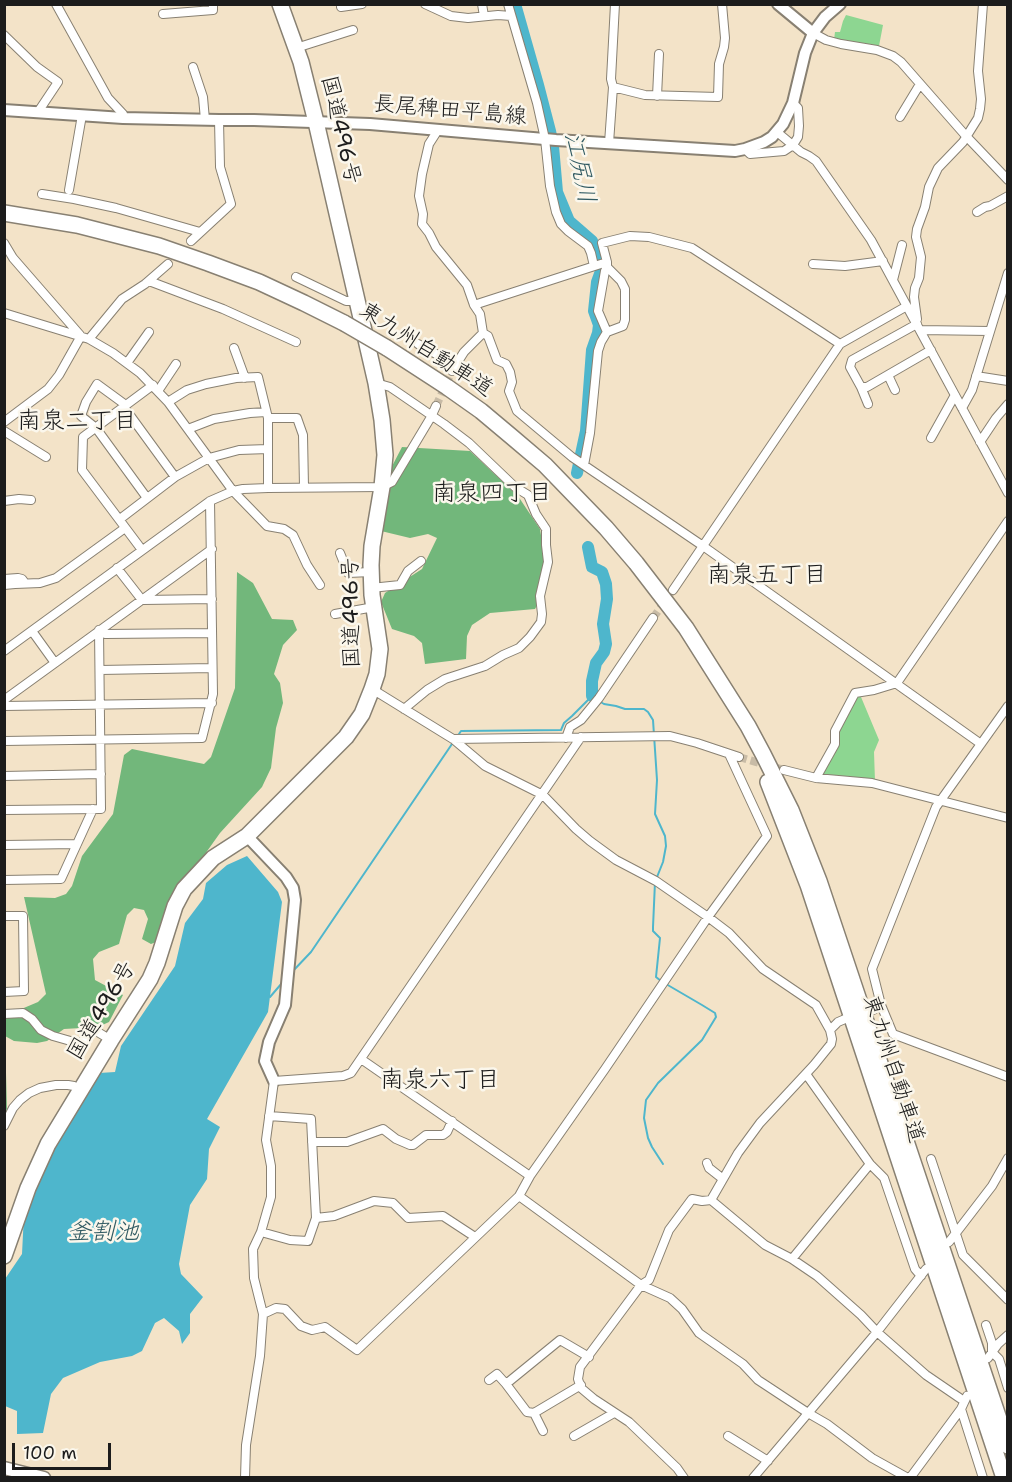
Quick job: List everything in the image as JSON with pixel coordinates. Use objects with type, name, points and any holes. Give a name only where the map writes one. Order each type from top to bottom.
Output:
[{"type":"highway","name":"国道496号","points":[[4,1256],[28,1188],[48,1144],[150,979],[175,906],[184,890],[213,858],[247,836],[346,737],[362,714],[377,674],[380,649],[371,572],[372,546],[385,454],[382,420],[376,383],[316,122],[296,48],[280,4]]},
{"type":"highway","name":"東九州自動車道","points":[[4,213],[77,225],[169,250],[259,282],[344,323],[417,367],[481,411],[545,465],[606,528],[661,594],[686,628],[748,726],[777,780],[805,842],[1008,1446]]},
{"type":"highway","name":"東九州自動車道","points":[[720,682],[768,784],[808,885],[1004,1478]]},
{"type":"main road","points":[[778,4],[813,33]]},
{"type":"main road","name":"長尾稗田平島線","points":[[4,110],[123,118],[380,125],[551,140],[724,151],[745,150],[764,142],[783,124],[793,103],[805,53],[813,33],[825,17],[840,4]]},
{"type":"main road","points":[[247,836],[286,878],[293,888],[295,900],[285,1005],[269,1042],[265,1061],[274,1081]]},
{"type":"main road","points":[[10,1469],[44,1478]]},
{"type":"street","points":[[56,4],[108,98],[123,114],[123,118]]},
{"type":"street","points":[[163,14],[213,10],[213,4]]},
{"type":"street","points":[[341,7],[362,4]]},
{"type":"street","points":[[425,4],[451,16],[468,18],[511,16]]},
{"type":"street","points":[[482,4],[484,16]]},
{"type":"street","points":[[508,4],[537,103],[551,140],[550,186],[558,218],[568,231],[588,246],[594,266]]},
{"type":"street","points":[[609,143],[615,4]]},
{"type":"street","points":[[613,87],[645,95],[718,97],[718,64],[725,38],[722,4]]},
{"type":"street","points":[[919,327],[914,297],[921,257],[916,237],[917,229],[929,187],[938,168],[963,142],[978,118],[981,99],[978,71],[983,4]]},
{"type":"street","points":[[296,48],[353,30]]},
{"type":"street","points":[[813,33],[826,40],[886,53],[901,62],[1008,180]]},
{"type":"street","points":[[4,35],[37,67],[58,82],[38,112]]},
{"type":"street","points":[[657,96],[659,54]]},
{"type":"street","points":[[193,67],[202,97],[205,120]]},
{"type":"street","points":[[900,117],[920,84]]},
{"type":"street","points":[[745,150],[750,153],[784,151],[793,145],[798,137],[799,126],[798,108],[793,103]]},
{"type":"street","points":[[69,190],[82,115]]},
{"type":"street","points":[[191,241],[231,204],[220,167],[219,120]]},
{"type":"street","points":[[438,130],[429,144],[422,174],[419,196],[423,214],[422,224],[436,247],[467,285],[480,314],[483,333],[488,336],[497,360],[506,364],[510,372],[512,382],[509,391],[517,411],[572,457],[703,546],[981,744]]},
{"type":"street","points":[[777,132],[816,161],[871,240],[1008,493]]},
{"type":"street","points":[[42,194],[116,208],[200,232]]},
{"type":"street","points":[[976,212],[1008,196]]},
{"type":"street","points":[[584,465],[590,433],[598,351],[607,332],[623,326],[625,320],[625,289],[607,265],[602,243],[630,236],[649,237],[692,248],[840,344]]},
{"type":"street","points":[[4,243],[13,258],[85,338]]},
{"type":"street","points":[[893,280],[902,245]]},
{"type":"street","points":[[813,264],[845,266],[883,261]]},
{"type":"street","points":[[4,422],[48,389],[85,338],[122,299],[149,281],[168,264]]},
{"type":"street","points":[[474,305],[594,266],[607,265]]},
{"type":"street","points":[[607,265],[598,312],[607,332]]},
{"type":"street","points":[[962,408],[972,390],[1008,273]]},
{"type":"street","points":[[296,277],[346,301],[357,301]]},
{"type":"street","points":[[149,281],[223,309],[296,342]]},
{"type":"street","points":[[673,590],[840,344],[907,306]]},
{"type":"street","points":[[4,313],[85,338],[112,353],[140,373],[168,402],[233,491],[267,526],[284,529],[293,535],[307,565],[320,585]]},
{"type":"street","points":[[868,404],[850,367],[852,360],[919,327],[990,331]]},
{"type":"street","points":[[127,363],[149,332]]},
{"type":"street","points":[[418,344],[454,368],[464,352],[483,333]]},
{"type":"street","points":[[234,348],[245,378]]},
{"type":"street","points":[[861,387],[867,387],[931,350]]},
{"type":"street","points":[[142,550],[82,470],[83,437],[123,407],[156,388],[176,364]]},
{"type":"street","points":[[888,375],[895,390]]},
{"type":"street","points":[[976,375],[1008,381]]},
{"type":"street","points":[[168,402],[188,390],[206,384],[258,378],[267,415],[268,488]]},
{"type":"street","points":[[376,383],[390,387],[469,443],[515,487],[528,495],[536,514],[546,529],[548,562],[540,596],[541,622],[530,637],[519,648],[486,666],[445,679],[404,709]]},
{"type":"street","points":[[147,498],[96,428],[81,416],[97,384],[123,403],[123,407],[175,477]]},
{"type":"street","points":[[931,438],[955,395]]},
{"type":"street","points":[[980,442],[1008,404]]},
{"type":"street","points":[[4,651],[210,501],[243,489],[382,487],[392,482],[431,417],[435,406]]},
{"type":"street","points":[[188,429],[232,416],[267,415],[297,418],[303,435],[304,487]]},
{"type":"street","points":[[4,431],[46,457]]},
{"type":"street","points":[[120,519],[175,477],[209,458],[239,450],[268,449]]},
{"type":"street","points":[[999,478],[1007,472]]},
{"type":"street","points":[[4,501],[31,500]]},
{"type":"street","points":[[4,741],[202,738],[213,694],[210,501]]},
{"type":"street","points":[[816,778],[836,744],[835,731],[855,693],[897,683],[1008,521]]},
{"type":"street","points":[[4,585],[40,583],[56,578],[125,528]]},
{"type":"street","points":[[4,700],[212,549]]},
{"type":"street","points":[[340,553],[348,573],[371,572]]},
{"type":"street","points":[[372,588],[400,585],[408,571],[421,561]]},
{"type":"street","points":[[117,568],[142,600]]},
{"type":"street","points":[[4,579],[18,578],[22,579],[25,584]]},
{"type":"street","points":[[142,600],[212,599]]},
{"type":"street","points":[[335,614],[374,607]]},
{"type":"street","points":[[566,738],[570,727],[581,720],[599,698],[653,618]]},
{"type":"street","points":[[99,630],[105,634],[212,633]]},
{"type":"street","points":[[4,810],[101,809],[99,630]]},
{"type":"street","points":[[32,631],[55,663]]},
{"type":"street","points":[[100,670],[212,668]]},
{"type":"street","points":[[372,689],[453,739],[485,766],[543,795],[590,841],[616,860],[656,880],[708,917],[729,933],[763,969],[816,1005],[830,1030],[831,1044],[760,1123],[738,1153],[711,1200]]},
{"type":"street","points":[[4,706],[212,703]]},
{"type":"street","points":[[1008,706],[936,807],[872,969],[881,1005],[893,1034],[1008,1077]]},
{"type":"street","points":[[453,739],[670,736],[739,757]]},
{"type":"street","points":[[245,1478],[246,1445],[260,1356],[263,1314],[252,1262],[253,1249],[261,1232],[271,1197],[271,1166],[266,1140],[274,1081],[347,1076],[351,1073],[581,737]]},
{"type":"street","points":[[263,1314],[276,1308],[285,1309],[301,1326],[312,1330],[325,1327],[357,1350],[519,1196],[530,1176],[708,917],[767,836],[729,754]]},
{"type":"street","points":[[784,770],[816,778],[872,783],[1008,818]]},
{"type":"street","points":[[4,776],[101,774]]},
{"type":"street","points":[[4,880],[61,879],[93,809]]},
{"type":"street","points":[[4,845],[76,844]]},
{"type":"street","points":[[4,916],[23,916],[24,969],[24,991],[4,992]]},
{"type":"street","points":[[873,1010],[881,1005]]},
{"type":"street","points":[[4,1014],[23,1013],[32,1019],[41,1030],[81,1044],[91,1028],[111,1040]]},
{"type":"street","points":[[830,1030],[845,1019]]},
{"type":"street","points":[[361,1059],[530,1176]]},
{"type":"street","points":[[753,1478],[877,1332],[923,1273],[915,1269],[884,1178],[870,1164],[806,1074]]},
{"type":"street","points":[[4,1126],[13,1108],[28,1093],[56,1085],[74,1086],[80,1090]]},
{"type":"street","points":[[261,1232],[290,1240],[308,1241],[316,1218],[311,1119],[269,1116]]},
{"type":"street","points":[[312,1142],[347,1142],[383,1129],[396,1139],[413,1144],[426,1135],[443,1135],[452,1121]]},
{"type":"street","points":[[949,1242],[992,1186],[1008,1158]]},
{"type":"street","points":[[931,1159],[963,1255],[1008,1300]]},
{"type":"street","points":[[707,1163],[709,1168],[723,1179]]},
{"type":"street","points":[[792,1259],[870,1164]]},
{"type":"street","points":[[519,1196],[641,1285],[670,1298],[682,1309],[699,1334],[742,1364],[758,1380],[827,1424],[872,1458],[909,1478],[964,1402]]},
{"type":"street","points":[[684,1478],[677,1468],[629,1422],[581,1388],[578,1379],[580,1367],[641,1285],[649,1280],[669,1230],[692,1199],[711,1200],[765,1245],[792,1259],[817,1276],[926,1375],[964,1402],[983,1478]]},
{"type":"street","points":[[316,1218],[334,1216],[374,1201],[393,1203],[408,1218],[443,1216],[475,1237]]},
{"type":"street","points":[[986,1325],[992,1343],[990,1355]]},
{"type":"street","points":[[990,1355],[1008,1335]]},
{"type":"street","points":[[506,1384],[561,1340],[589,1357]]},
{"type":"street","points":[[990,1355],[999,1359],[1008,1388]]},
{"type":"street","points":[[489,1380],[497,1374],[527,1412],[534,1413],[580,1385]]},
{"type":"street","points":[[534,1413],[543,1431]]},
{"type":"street","points":[[574,1436],[614,1413]]},
{"type":"street","points":[[728,1436],[768,1461]]},
{"type":"green space","points":[[846,15],[883,25],[879,46],[834,40],[835,32],[840,32]]},
{"type":"green space","points":[[402,447],[470,451],[518,496],[540,529],[545,560],[540,600],[535,609],[490,613],[472,625],[467,636],[466,659],[425,664],[422,643],[414,636],[392,629],[381,602],[385,593],[422,569],[437,538],[428,534],[410,538],[381,531],[388,474]]},
{"type":"green space","points":[[237,572],[253,583],[272,619],[293,620],[297,630],[283,645],[274,674],[280,683],[283,703],[276,728],[271,768],[262,787],[220,833],[178,892],[161,940],[151,944],[142,939],[148,919],[144,910],[134,908],[127,915],[119,944],[99,952],[93,959],[95,980],[123,995],[109,1022],[98,1027],[64,1029],[47,1041],[37,1043],[14,1041],[5,1036],[5,1012],[19,1010],[38,1002],[46,994],[24,897],[55,898],[66,894],[72,886],[82,856],[113,814],[124,755],[132,749],[204,764],[211,757],[235,688]]},
{"type":"green space","points":[[856,697],[861,697],[879,740],[874,752],[875,781],[822,776],[838,744],[839,731]]},
{"type":"green space","points":[[5,1036],[7,1109],[5,1114]]},
{"type":"water","name":"釜割池","points":[[247,856],[278,892],[282,902],[268,1012],[207,1119],[220,1127],[209,1149],[207,1179],[190,1205],[179,1264],[181,1274],[203,1297],[190,1314],[190,1333],[182,1344],[179,1331],[164,1318],[155,1323],[142,1351],[132,1356],[100,1362],[63,1378],[51,1394],[43,1433],[17,1434],[17,1411],[5,1406],[5,1279],[22,1254],[24,1214],[50,1151],[99,1073],[115,1072],[121,1046],[175,966],[185,923],[203,899],[206,883],[227,865]]},
{"type":"waterway","name":"江尻川","points":[[515,4],[550,131],[557,192],[569,221],[592,241],[599,258],[601,271],[597,282],[594,311],[599,325],[592,350],[586,431],[577,473]]},
{"type":"waterway","name":"江尻川","points":[[588,547],[592,567],[602,572],[607,599],[603,624],[606,644],[604,652],[596,663],[592,681],[592,696]]},
{"type":"waterway","points":[[457,737],[461,731],[561,730],[564,723],[592,696],[595,698]]},
{"type":"waterway","points":[[599,701],[625,709],[644,709],[653,720],[657,780],[655,814],[665,836],[666,846],[663,862],[655,882],[653,927],[653,931],[660,938],[656,977],[661,981]]},
{"type":"waterway","points":[[292,972],[311,952],[454,741]]},
{"type":"waterway","points":[[270,997],[282,983]]},
{"type":"waterway","points":[[663,1164],[648,1138],[644,1118],[646,1100],[658,1083],[702,1040],[716,1017],[715,1013],[666,984]]},
{"type":"tunnel","points":[[436,406],[452,371]]},
{"type":"tunnel","points":[[653,618],[673,590]]},
{"type":"tunnel","points":[[739,757],[784,770]]},
{"type":"district","name":"南泉二丁目","points":[[77,422]]},
{"type":"district","name":"南泉四丁目","points":[[492,494]]},
{"type":"district","name":"南泉五丁目","points":[[767,576]]},
{"type":"district","name":"南泉六丁目","points":[[440,1081]]}]
